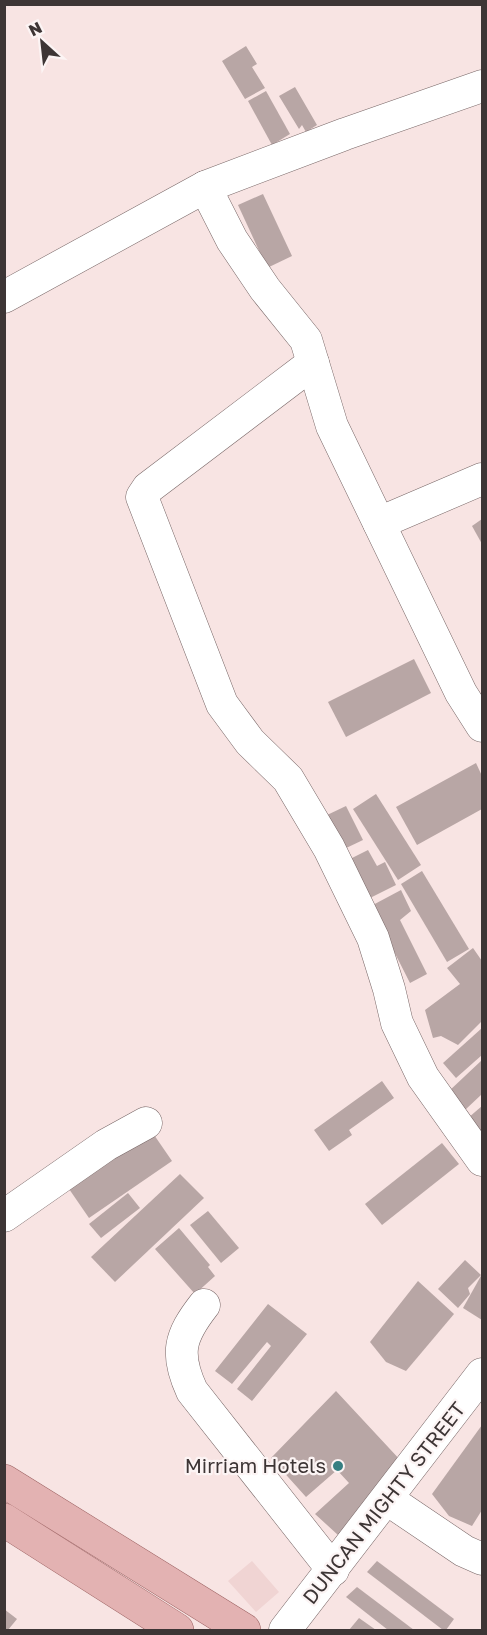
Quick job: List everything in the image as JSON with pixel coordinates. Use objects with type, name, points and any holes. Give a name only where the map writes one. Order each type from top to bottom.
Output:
[{"type":"main road","points":[[4,1481],[244,1630]]},
{"type":"main road","points":[[4,1520],[177,1630]]},
{"type":"street","points":[[4,297],[204,187],[345,134],[483,86]]},
{"type":"street","points":[[204,187],[232,240],[265,289],[306,340],[332,426],[461,693],[483,726]]},
{"type":"street","points":[[313,363],[148,488],[142,497],[222,704],[250,742],[288,778],[329,848],[373,938],[397,1023],[423,1077],[483,1160]]},
{"type":"street","points":[[379,523],[483,479]]},
{"type":"street","points":[[4,1216],[106,1145],[146,1123]]},
{"type":"street","points":[[204,1305],[190,1323],[182,1345],[182,1369],[192,1391],[333,1570]]},
{"type":"street","name":"DUNCAN MIGHTY STREET","points":[[285,1630],[483,1374]]},
{"type":"street","points":[[387,1499],[464,1551],[483,1559]]},
{"type":"shaded area","points":[[252,1561],[279,1592],[256,1612],[228,1581]]},
{"type":"building","points":[[246,46],[257,64],[252,67],[265,88],[245,99],[222,61]]},
{"type":"building","points":[[295,87],[317,125],[306,132],[302,125],[299,129],[279,96]]},
{"type":"building","points":[[266,91],[290,134],[272,145],[248,101]]},
{"type":"building","points":[[263,194],[292,256],[267,268],[238,205]]},
{"type":"building","points":[[482,519],[482,544],[472,526]]},
{"type":"building","points":[[414,659],[431,693],[346,737],[328,702]]},
{"type":"building","points":[[476,763],[482,776],[482,809],[417,845],[396,807]]},
{"type":"building","points":[[376,794],[421,865],[398,880],[353,809]]},
{"type":"building","points":[[346,806],[363,840],[342,850],[325,816]]},
{"type":"building","points":[[368,850],[377,866],[385,862],[396,885],[368,899],[348,860]]},
{"type":"building","points":[[422,871],[469,949],[447,962],[401,884]]},
{"type":"building","points":[[401,890],[411,911],[400,920],[427,974],[410,983],[371,906]]},
{"type":"building","points":[[473,948],[482,961],[482,1021],[458,1045],[441,1036],[433,1038],[425,1010],[460,984],[447,968]]},
{"type":"building","points":[[482,1028],[482,1055],[456,1078],[443,1063]]},
{"type":"building","points":[[482,1060],[482,1094],[465,1110],[448,1092]]},
{"type":"building","points":[[382,1081],[394,1098],[349,1130],[352,1135],[329,1151],[314,1130]]},
{"type":"building","points":[[482,1106],[482,1136],[468,1118]]},
{"type":"building","points":[[150,1129],[172,1161],[89,1218],[67,1186]]},
{"type":"building","points":[[442,1143],[459,1164],[382,1225],[365,1204]]},
{"type":"building","points":[[180,1174],[204,1198],[115,1282],[91,1257]]},
{"type":"building","points":[[128,1193],[140,1208],[101,1238],[89,1224]]},
{"type":"building","points":[[208,1211],[239,1248],[221,1263],[190,1225]]},
{"type":"building","points":[[179,1228],[210,1265],[208,1267],[215,1276],[195,1294],[155,1249]]},
{"type":"building","points":[[465,1260],[481,1275],[468,1288],[470,1294],[458,1308],[438,1289]]},
{"type":"building","points":[[482,1274],[482,1320],[463,1308]]},
{"type":"building","points":[[418,1281],[454,1314],[406,1371],[386,1362],[370,1342]]},
{"type":"building","points":[[268,1304],[307,1334],[252,1401],[237,1389],[271,1346],[267,1342],[232,1384],[215,1371]]},
{"type":"building","name":"Mirriam Hotels","points":[[336,1391],[402,1462],[338,1535],[315,1514],[349,1483],[337,1470],[306,1497],[271,1458]]},
{"type":"building","points":[[482,1425],[482,1510],[472,1526],[449,1516],[432,1494]]},
{"type":"building","points":[[377,1561],[454,1619],[446,1630],[367,1572]]},
{"type":"building","points":[[357,1587],[414,1630],[388,1630],[346,1597]]},
{"type":"building","points":[[4,1609],[17,1619],[8,1630],[4,1630]]},
{"type":"building","points":[[359,1618],[376,1630],[349,1630]]},
{"type":"place","name":"Mirriam Hotels","points":[[338,1466]]}]
